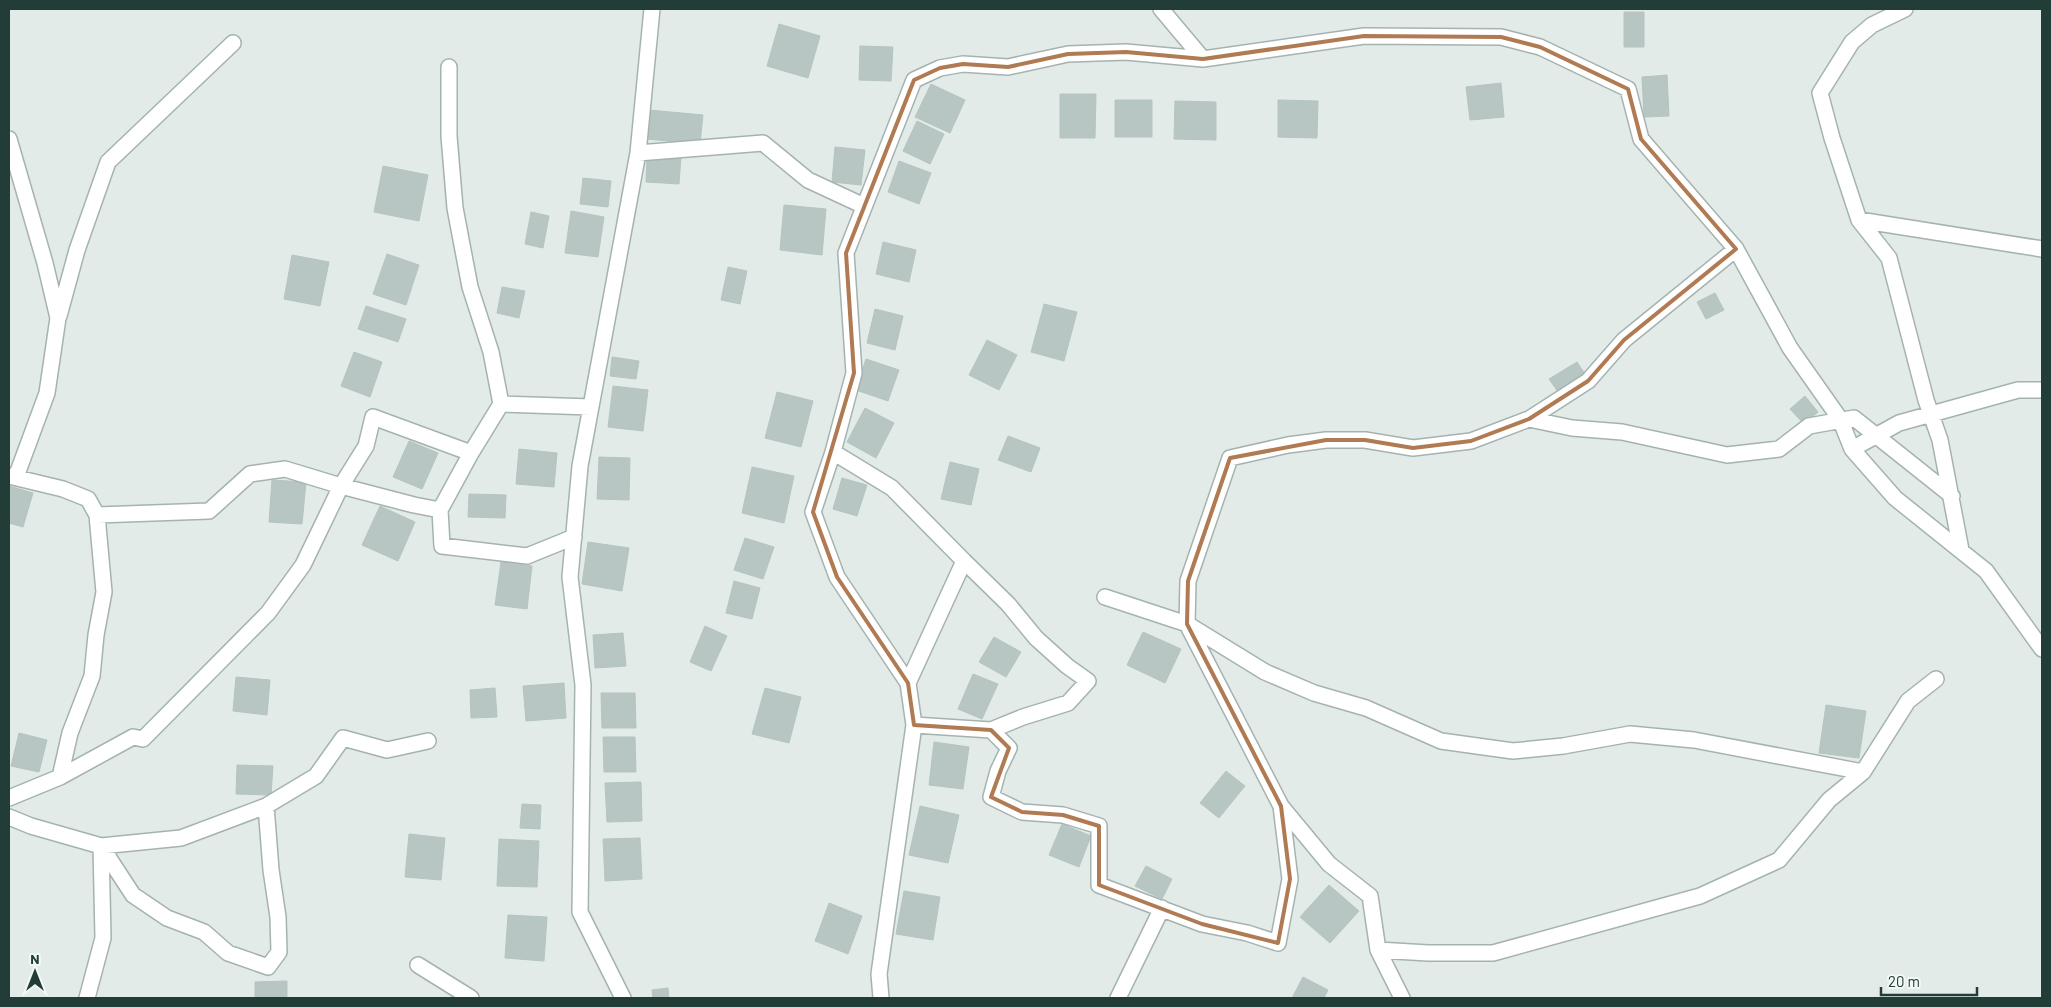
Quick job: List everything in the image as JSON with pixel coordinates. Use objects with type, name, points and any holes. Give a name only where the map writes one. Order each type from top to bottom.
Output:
[{"type":"street","points":[[623,998],[580,912],[583,685],[570,577],[580,466],[638,153],[652,9]]},
{"type":"street","points":[[1161,9],[1203,59]]},
{"type":"street","points":[[1905,9],[1872,25],[1852,42],[1820,93],[1832,138],[1859,220],[1889,258],[1930,414],[1940,440],[1961,550]]},
{"type":"street","points":[[881,998],[879,974],[914,725],[908,683],[837,577],[813,512],[833,452],[854,373],[846,252],[914,80],[940,68],[963,64],[1008,67],[1068,54],[1126,52],[1203,59],[1364,36],[1501,37],[1540,47],[1628,89],[1641,139],[1736,249],[1790,348],[1840,419],[1852,449],[1895,498],[1986,571],[2042,649]]},
{"type":"street","points":[[60,777],[70,733],[92,676],[96,635],[104,592],[97,515],[88,499],[64,489],[12,477],[47,393],[58,318],[77,250],[108,162],[233,43]]},
{"type":"street","points":[[450,67],[450,136],[455,208],[470,287],[491,352],[501,404],[471,453],[440,510],[442,546],[527,556],[574,537]]},
{"type":"street","points":[[9,138],[46,263],[58,318]]},
{"type":"street","points":[[638,153],[763,143],[808,180],[864,206]]},
{"type":"street","points":[[1859,220],[2042,249]]},
{"type":"street","points":[[1402,998],[1378,950],[1370,896],[1329,864],[1281,806],[1187,624],[1188,581],[1230,458],[1288,444],[1326,440],[1365,440],[1413,448],[1471,441],[1529,419],[1588,381],[1624,340],[1736,249]]},
{"type":"street","points":[[1852,449],[1899,423],[2018,390],[2042,390]]},
{"type":"street","points":[[501,404],[591,407]]},
{"type":"street","points":[[9,798],[60,777],[133,737],[143,739],[268,613],[303,565],[341,486],[366,446],[373,417],[471,453]]},
{"type":"street","points":[[1529,419],[1572,428],[1622,432],[1727,455],[1779,449],[1809,426],[1854,418],[1952,496]]},
{"type":"street","points":[[833,452],[892,488],[1008,604],[1036,638],[1067,666],[1088,681],[1068,703],[1023,717],[991,730],[914,725]]},
{"type":"street","points":[[97,515],[209,511],[250,474],[285,469],[414,506],[440,510]]},
{"type":"street","points":[[908,683],[964,561]]},
{"type":"street","points":[[1105,598],[1187,624],[1265,672],[1314,693],[1366,708],[1441,741],[1513,751],[1563,746],[1630,734],[1694,740],[1863,772]]},
{"type":"street","points":[[1378,950],[1428,953],[1493,953],[1700,896],[1779,860],[1829,800],[1863,772],[1908,701],[1936,679]]},
{"type":"street","points":[[991,730],[1009,748],[998,771],[991,798],[1022,812],[1063,815],[1099,826],[1099,885],[1202,924],[1247,933],[1278,944],[1290,879],[1281,806]]},
{"type":"street","points":[[9,817],[31,826],[101,846],[181,838],[266,806],[316,776],[343,738],[387,750],[428,741]]},
{"type":"street","points":[[101,846],[133,895],[167,918],[204,932],[228,953],[268,967],[279,952],[278,917],[271,870],[266,806]]},
{"type":"street","points":[[87,998],[103,938],[101,846]]},
{"type":"street","points":[[1118,998],[1162,908]]},
{"type":"street","points":[[418,965],[471,998]]},
{"type":"highlighted area","points":[[1364,36],[1501,37],[1540,47],[1628,89],[1641,139],[1736,249],[1624,340],[1588,381],[1529,419],[1471,441],[1413,448],[1365,440],[1326,440],[1230,458],[1188,581],[1187,624],[1281,806],[1290,879],[1278,943],[1202,924],[1099,885],[1099,826],[1063,815],[1022,812],[991,797],[1009,748],[991,730],[914,725],[908,683],[837,577],[813,512],[854,373],[846,253],[914,80],[940,68],[963,64],[1008,67],[1068,54],[1126,52],[1203,59]]},
{"type":"building","points":[[1624,12],[1644,12],[1644,47],[1624,47]]},
{"type":"building","points":[[779,24],[820,36],[808,78],[767,66]]},
{"type":"building","points":[[860,46],[893,47],[891,81],[859,80]]},
{"type":"building","points":[[1667,75],[1669,116],[1644,117],[1642,77]]},
{"type":"building","points":[[1501,83],[1504,117],[1470,120],[1466,87]]},
{"type":"building","points":[[931,84],[965,100],[950,133],[915,117]]},
{"type":"building","points":[[1060,94],[1096,94],[1095,138],[1060,138]]},
{"type":"building","points":[[1115,100],[1152,100],[1152,137],[1115,137]]},
{"type":"building","points":[[1278,100],[1318,101],[1317,138],[1278,137]]},
{"type":"building","points":[[1175,101],[1216,102],[1216,140],[1174,139]]},
{"type":"building","points":[[649,110],[703,115],[700,144],[646,139]]},
{"type":"building","points":[[917,121],[944,134],[930,164],[903,151]]},
{"type":"building","points":[[835,147],[865,150],[861,185],[832,182]]},
{"type":"building","points":[[647,156],[681,157],[679,184],[646,182]]},
{"type":"building","points":[[899,161],[931,173],[919,204],[888,192]]},
{"type":"building","points":[[383,166],[428,175],[419,221],[374,212]]},
{"type":"building","points":[[583,178],[611,181],[608,207],[580,204]]},
{"type":"building","points":[[784,205],[826,209],[822,255],[780,250]]},
{"type":"building","points":[[571,211],[604,217],[598,257],[565,253]]},
{"type":"building","points":[[531,212],[549,216],[543,248],[525,244]]},
{"type":"building","points":[[883,242],[916,250],[909,282],[876,274]]},
{"type":"building","points":[[387,254],[419,265],[406,305],[373,294]]},
{"type":"building","points":[[292,255],[329,262],[320,306],[284,299]]},
{"type":"building","points":[[728,267],[747,271],[740,304],[721,300]]},
{"type":"building","points":[[502,287],[525,291],[519,318],[497,313]]},
{"type":"building","points":[[1715,293],[1724,310],[1706,319],[1697,302]]},
{"type":"building","points":[[1044,304],[1077,312],[1064,361],[1031,352]]},
{"type":"building","points":[[366,306],[406,319],[398,342],[358,329]]},
{"type":"building","points":[[875,309],[903,316],[895,350],[867,343]]},
{"type":"building","points":[[987,340],[1017,355],[999,390],[969,375]]},
{"type":"building","points":[[354,352],[382,362],[370,397],[341,386]]},
{"type":"building","points":[[612,357],[639,361],[636,379],[610,376]]},
{"type":"building","points":[[866,359],[899,370],[888,401],[856,390]]},
{"type":"building","points":[[1577,362],[1585,374],[1558,392],[1549,379]]},
{"type":"building","points":[[613,386],[648,390],[643,431],[608,427]]},
{"type":"building","points":[[777,392],[813,401],[801,447],[765,438]]},
{"type":"building","points":[[1805,396],[1818,412],[1804,424],[1790,409]]},
{"type":"building","points":[[865,408],[894,423],[876,458],[847,442]]},
{"type":"building","points":[[1008,436],[1040,448],[1031,472],[998,460]]},
{"type":"building","points":[[409,441],[438,453],[422,489],[393,477]]},
{"type":"building","points":[[519,449],[557,453],[554,487],[516,484]]},
{"type":"building","points":[[599,457],[630,458],[629,500],[597,499]]},
{"type":"building","points":[[950,462],[979,469],[971,505],[941,499]]},
{"type":"building","points":[[752,467],[794,476],[784,523],[742,513]]},
{"type":"building","points":[[842,478],[867,485],[857,516],[833,509]]},
{"type":"building","points":[[272,480],[306,482],[302,524],[269,522]]},
{"type":"building","points":[[9,486],[33,493],[23,527],[9,523]]},
{"type":"building","points":[[469,494],[506,495],[505,518],[468,517]]},
{"type":"building","points":[[380,506],[415,522],[398,561],[362,545]]},
{"type":"building","points":[[745,538],[774,547],[763,579],[734,570]]},
{"type":"building","points":[[588,542],[629,548],[622,591],[582,584]]},
{"type":"building","points":[[501,562],[532,566],[527,609],[495,605]]},
{"type":"building","points":[[734,581],[760,588],[752,619],[726,613]]},
{"type":"building","points":[[705,626],[727,636],[711,671],[690,662]]},
{"type":"building","points":[[1143,632],[1181,649],[1165,683],[1127,665]]},
{"type":"building","points":[[623,633],[626,666],[595,668],[593,635]]},
{"type":"building","points":[[994,637],[1021,652],[1006,677],[979,662]]},
{"type":"building","points":[[973,674],[998,684],[982,719],[958,709]]},
{"type":"building","points":[[236,677],[270,680],[267,715],[233,711]]},
{"type":"building","points":[[564,683],[566,718],[526,721],[523,686]]},
{"type":"building","points":[[495,688],[497,717],[471,718],[470,690]]},
{"type":"building","points":[[765,688],[801,697],[789,743],[752,734]]},
{"type":"building","points":[[601,693],[635,693],[636,728],[602,728]]},
{"type":"building","points":[[1826,705],[1866,711],[1859,758],[1819,753]]},
{"type":"building","points":[[19,733],[47,740],[39,772],[11,766]]},
{"type":"building","points":[[603,737],[635,737],[636,772],[604,772]]},
{"type":"building","points":[[934,742],[969,747],[963,789],[929,785]]},
{"type":"building","points":[[237,765],[273,766],[271,795],[236,794]]},
{"type":"building","points":[[1226,771],[1245,786],[1219,818],[1200,803]]},
{"type":"building","points":[[641,782],[642,821],[607,822],[605,783]]},
{"type":"building","points":[[522,804],[541,805],[540,829],[520,828]]},
{"type":"building","points":[[920,806],[959,815],[948,863],[909,855]]},
{"type":"building","points":[[1062,824],[1091,836],[1079,867],[1049,855]]},
{"type":"building","points":[[409,834],[445,838],[441,880],[405,877]]},
{"type":"building","points":[[640,838],[642,879],[605,881],[603,839]]},
{"type":"building","points":[[499,839],[539,841],[537,887],[497,886]]},
{"type":"building","points":[[1146,866],[1172,879],[1162,899],[1135,886]]},
{"type":"building","points":[[1329,885],[1359,911],[1330,943],[1300,917]]},
{"type":"building","points":[[904,891],[940,897],[933,940],[896,934]]},
{"type":"building","points":[[829,903],[862,916],[848,954],[815,941]]},
{"type":"building","points":[[508,915],[547,917],[544,961],[505,958]]},
{"type":"building","points":[[1303,977],[1328,990],[1324,998],[1292,998]]},
{"type":"building","points":[[287,981],[287,998],[255,998],[255,982]]},
{"type":"building","points":[[668,988],[669,998],[653,998],[652,990]]}]
